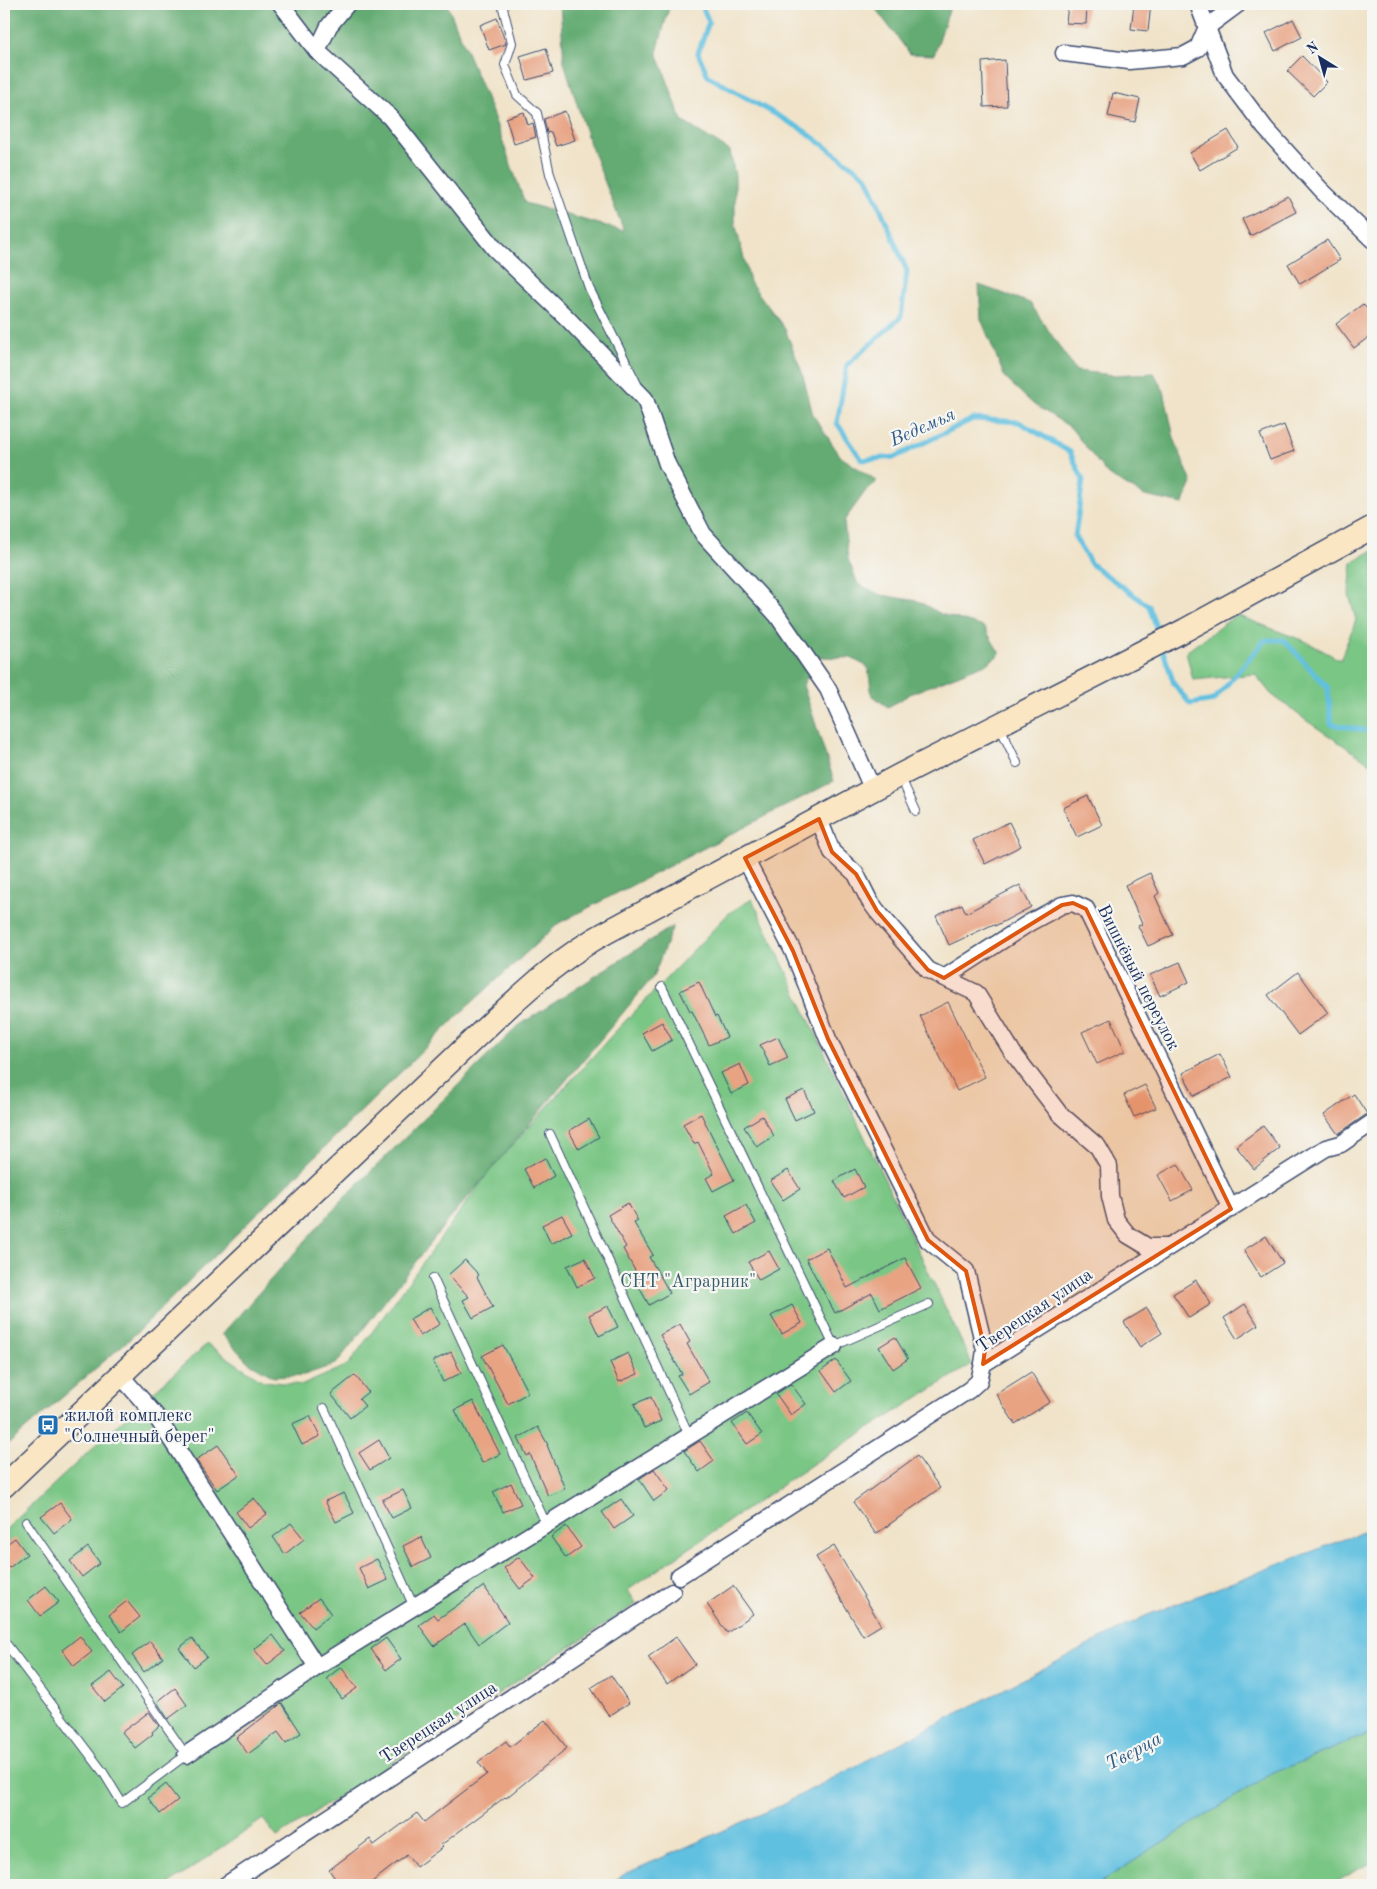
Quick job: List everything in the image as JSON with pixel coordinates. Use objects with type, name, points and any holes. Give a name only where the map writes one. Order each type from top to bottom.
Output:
[{"type":"main road","points":[[4,1486],[488,1026],[552,968],[592,940],[744,858],[900,775],[1132,658],[1373,527]]},
{"type":"street","points":[[282,4],[316,51],[390,117],[495,250],[567,318],[645,399],[667,464],[703,534],[777,615],[828,689],[873,790]]},
{"type":"street","points":[[316,51],[329,26],[346,4]]},
{"type":"street","points":[[1198,4],[1225,74],[1266,128],[1321,190],[1373,240]]},
{"type":"street","points":[[1064,53],[1129,61],[1182,56],[1198,48],[1207,27],[1238,4]]},
{"type":"street","points":[[819,818],[832,852],[856,874],[869,900],[877,911],[928,970],[976,993],[1013,1053],[1059,1114],[1098,1147],[1109,1166],[1110,1196],[1116,1220],[1128,1235],[1148,1246],[1168,1247]]},
{"type":"street","points":[[744,858],[793,951],[828,1039],[928,1240],[966,1271],[985,1350],[983,1364]]},
{"type":"street","name":"Вишнёвый переулок","points":[[944,978],[1028,923],[1062,904],[1073,903],[1086,909],[1231,1209]]},
{"type":"street","name":"Тверецкая улица","points":[[678,1576],[968,1390],[978,1381],[983,1364],[1326,1148],[1341,1144],[1373,1122]]},
{"type":"street","points":[[186,1754],[317,1667],[547,1526],[689,1435],[834,1346]]},
{"type":"street","points":[[121,1376],[156,1416],[317,1667]]},
{"type":"street","name":"Тверецкая улица","points":[[226,1885],[672,1592]]},
{"type":"lane","points":[[504,4],[512,43],[505,65],[517,94],[537,113],[550,174],[589,288],[645,399]]},
{"type":"lane","points":[[999,725],[1018,763]]},
{"type":"lane","points":[[900,775],[916,811]]},
{"type":"lane","points":[[662,987],[834,1346],[929,1304]]},
{"type":"lane","points":[[550,1134],[689,1435]]},
{"type":"lane","points":[[433,1278],[547,1526]]},
{"type":"lane","points":[[324,1408],[414,1607]]},
{"type":"lane","points":[[4,1641],[103,1772],[122,1803],[186,1754],[26,1522]]},
{"type":"highlighted area","points":[[819,819],[832,852],[856,874],[877,911],[928,970],[944,978],[1062,905],[1073,903],[1086,909],[1231,1209],[983,1364],[985,1350],[966,1271],[928,1240],[828,1039],[793,951],[745,858]]},
{"type":"green space","points":[[4,4],[447,4],[490,107],[525,203],[624,231],[588,139],[564,62],[560,4],[668,4],[669,8],[657,52],[682,121],[730,151],[735,176],[735,223],[750,282],[785,329],[802,372],[813,415],[841,457],[877,481],[865,492],[844,521],[848,559],[858,584],[881,595],[918,601],[941,614],[984,627],[1000,654],[988,663],[912,693],[888,707],[872,696],[868,667],[851,658],[820,657],[803,685],[834,781],[559,923],[466,1008],[132,1337],[4,1448]]},
{"type":"green space","points":[[872,4],[951,4],[934,55],[910,54]]},
{"type":"green space","points":[[979,285],[1030,303],[1076,371],[1114,375],[1154,373],[1164,391],[1174,438],[1192,483],[1183,504],[1145,496],[1108,475],[1070,427],[1033,404],[1005,378],[981,319]]},
{"type":"green space","points":[[1373,550],[1373,675],[1369,684],[1373,686],[1373,765],[1307,721],[1271,694],[1255,674],[1193,680],[1186,652],[1236,615],[1307,642],[1340,660],[1356,620],[1349,595],[1352,563]]},
{"type":"green space","name":"СНТ \"Аграрник\"","points":[[752,899],[972,1364],[820,1459],[628,1590],[636,1604],[277,1837],[263,1819],[168,1885],[12,1885],[4,1877],[4,1531],[207,1344],[263,1381],[303,1385],[348,1365],[491,1169],[612,1035],[729,913]]},
{"type":"green space","points":[[673,926],[653,977],[442,1228],[336,1364],[304,1375],[274,1377],[248,1362],[222,1334],[341,1201],[518,1026]]},
{"type":"green space","points":[[1373,1732],[1373,1861],[1331,1885],[1096,1885],[1269,1775]]},
{"type":"water","name":"Тверца","points":[[1373,1528],[1373,1732],[1269,1775],[1096,1885],[607,1885],[625,1874],[777,1807],[1145,1616]]},
{"type":"building","points":[[1068,4],[1087,4],[1086,24],[1066,23]]},
{"type":"building","points":[[1134,4],[1151,4],[1148,31],[1131,29]]},
{"type":"building","points":[[497,18],[506,44],[489,50],[480,25]]},
{"type":"building","points":[[1293,19],[1302,37],[1275,51],[1266,33]]},
{"type":"building","points":[[546,48],[553,73],[527,80],[520,56]]},
{"type":"building","points":[[1302,56],[1327,82],[1313,96],[1287,71]]},
{"type":"building","points":[[1005,60],[1007,106],[984,107],[982,62]]},
{"type":"building","points":[[1113,93],[1140,99],[1135,122],[1108,116]]},
{"type":"building","points":[[565,111],[575,140],[556,146],[551,132],[547,133],[544,119]]},
{"type":"building","points":[[524,112],[528,125],[533,123],[536,137],[514,144],[506,118]]},
{"type":"building","points":[[1228,130],[1238,147],[1200,170],[1190,153]]},
{"type":"building","points":[[1288,196],[1296,212],[1250,236],[1242,219]]},
{"type":"building","points":[[1327,240],[1340,260],[1300,284],[1288,264]]},
{"type":"building","points":[[1363,304],[1373,317],[1373,334],[1354,348],[1336,324]]},
{"type":"building","points":[[1284,425],[1294,451],[1270,460],[1260,434]]},
{"type":"building","points":[[1088,796],[1102,825],[1077,837],[1063,808]]},
{"type":"building","points":[[1009,822],[1021,846],[985,864],[973,840]]},
{"type":"building","points":[[1150,873],[1159,893],[1155,896],[1173,935],[1148,946],[1138,926],[1142,924],[1125,885]]},
{"type":"building","points":[[1020,885],[1031,907],[995,926],[994,924],[949,945],[936,916],[962,904],[966,913]]},
{"type":"building","points":[[1180,962],[1189,982],[1160,996],[1150,975]]},
{"type":"building","points":[[1298,972],[1328,1013],[1298,1035],[1268,995]]},
{"type":"building","points":[[699,982],[715,1017],[717,1016],[727,1037],[709,1045],[680,991]]},
{"type":"building","points":[[948,1002],[985,1077],[957,1091],[920,1016]]},
{"type":"building","points":[[1111,1019],[1125,1051],[1097,1064],[1082,1032]]},
{"type":"building","points":[[662,1022],[672,1040],[652,1051],[642,1033]]},
{"type":"building","points":[[778,1037],[788,1058],[770,1066],[760,1045]]},
{"type":"building","points":[[1220,1054],[1232,1077],[1194,1096],[1183,1073]]},
{"type":"building","points":[[740,1064],[749,1085],[731,1094],[721,1073]]},
{"type":"building","points":[[1145,1085],[1156,1108],[1134,1117],[1124,1095]]},
{"type":"building","points":[[804,1090],[814,1111],[795,1120],[785,1099]]},
{"type":"building","points":[[1354,1094],[1367,1114],[1338,1134],[1324,1115]]},
{"type":"building","points":[[701,1114],[734,1180],[713,1191],[706,1178],[714,1174],[698,1142],[694,1144],[683,1124]]},
{"type":"building","points":[[762,1116],[774,1136],[757,1147],[744,1127]]},
{"type":"building","points":[[589,1119],[599,1137],[579,1149],[569,1131]]},
{"type":"building","points":[[1263,1126],[1280,1148],[1254,1169],[1236,1146]]},
{"type":"building","points":[[545,1158],[554,1176],[534,1188],[524,1169]]},
{"type":"building","points":[[1178,1164],[1193,1190],[1172,1201],[1158,1175]]},
{"type":"building","points":[[855,1169],[864,1187],[844,1198],[834,1181]]},
{"type":"building","points":[[788,1170],[800,1189],[783,1200],[770,1181]]},
{"type":"building","points":[[628,1203],[638,1221],[634,1223],[653,1255],[649,1257],[670,1293],[649,1305],[639,1287],[643,1285],[623,1249],[626,1247],[608,1215]]},
{"type":"building","points":[[746,1205],[756,1223],[736,1234],[726,1216]]},
{"type":"building","points":[[562,1215],[572,1233],[551,1244],[542,1225]]},
{"type":"building","points":[[1266,1236],[1283,1263],[1261,1277],[1244,1250]]},
{"type":"building","points":[[827,1248],[847,1288],[905,1258],[921,1288],[880,1309],[872,1293],[835,1313],[806,1259]]},
{"type":"building","points":[[769,1251],[779,1269],[759,1280],[748,1262]]},
{"type":"building","points":[[585,1258],[595,1278],[577,1287],[567,1266]]},
{"type":"building","points":[[465,1260],[479,1275],[477,1277],[493,1307],[473,1318],[463,1300],[469,1297],[448,1275]]},
{"type":"building","points":[[1196,1280],[1211,1304],[1189,1318],[1173,1294]]},
{"type":"building","points":[[1245,1304],[1258,1325],[1237,1339],[1224,1318]]},
{"type":"building","points":[[792,1305],[802,1323],[782,1334],[771,1316]]},
{"type":"building","points":[[608,1306],[618,1327],[599,1336],[589,1315]]},
{"type":"building","points":[[430,1307],[440,1324],[420,1336],[410,1319]]},
{"type":"building","points":[[1147,1308],[1162,1333],[1140,1347],[1124,1322]]},
{"type":"building","points":[[680,1324],[690,1342],[687,1344],[709,1382],[689,1394],[678,1376],[682,1374],[660,1335]]},
{"type":"building","points":[[895,1337],[908,1359],[893,1369],[879,1347]]},
{"type":"building","points":[[503,1345],[528,1393],[508,1404],[482,1356]]},
{"type":"building","points":[[451,1352],[461,1373],[443,1382],[433,1361]]},
{"type":"building","points":[[628,1353],[638,1374],[619,1382],[610,1362]]},
{"type":"building","points":[[836,1360],[851,1381],[836,1392],[821,1371]]},
{"type":"building","points":[[1031,1372],[1050,1402],[1015,1424],[996,1394]]},
{"type":"building","points":[[355,1375],[368,1392],[359,1399],[365,1406],[350,1418],[331,1394]]},
{"type":"building","points":[[791,1384],[806,1404],[791,1415],[776,1394]]},
{"type":"building","points":[[651,1397],[661,1421],[644,1428],[634,1404]]},
{"type":"building","points":[[473,1401],[500,1454],[482,1463],[455,1410]]},
{"type":"building","points":[[747,1413],[762,1434],[747,1444],[732,1423]]},
{"type":"building","points":[[310,1416],[320,1436],[302,1445],[292,1424]]},
{"type":"building","points":[[538,1427],[548,1445],[565,1489],[548,1496],[530,1454],[527,1456],[518,1438]]},
{"type":"building","points":[[379,1440],[389,1458],[370,1470],[359,1453]]},
{"type":"building","points":[[700,1441],[714,1461],[699,1472],[684,1451]]},
{"type":"building","points":[[218,1445],[239,1475],[217,1490],[196,1460]]},
{"type":"building","points":[[917,1456],[940,1488],[876,1534],[853,1502]]},
{"type":"building","points":[[654,1469],[669,1490],[654,1501],[639,1479]]},
{"type":"building","points":[[511,1483],[521,1504],[503,1512],[493,1492]]},
{"type":"building","points":[[403,1490],[412,1508],[392,1518],[382,1500]]},
{"type":"building","points":[[344,1493],[354,1513],[336,1522],[325,1501]]},
{"type":"building","points":[[254,1498],[267,1514],[248,1528],[236,1512]]},
{"type":"building","points":[[621,1499],[633,1516],[614,1529],[602,1512]]},
{"type":"building","points":[[60,1503],[72,1519],[54,1533],[41,1517]]},
{"type":"building","points":[[291,1523],[304,1539],[285,1554],[273,1537]]},
{"type":"building","points":[[566,1526],[581,1547],[566,1558],[551,1537]]},
{"type":"building","points":[[421,1537],[431,1558],[413,1567],[403,1546]]},
{"type":"building","points":[[15,1538],[27,1554],[9,1568],[4,1561],[4,1546]]},
{"type":"building","points":[[834,1546],[881,1625],[863,1636],[816,1557]]},
{"type":"building","points":[[88,1547],[100,1563],[82,1577],[70,1561]]},
{"type":"building","points":[[519,1557],[535,1578],[520,1589],[504,1568]]},
{"type":"building","points":[[377,1559],[388,1580],[369,1589],[359,1568]]},
{"type":"building","points":[[46,1586],[59,1602],[40,1616],[28,1600]]},
{"type":"building","points":[[484,1586],[508,1622],[479,1644],[465,1624],[434,1646],[419,1625],[434,1614],[438,1619]]},
{"type":"building","points":[[733,1586],[753,1614],[727,1633],[707,1604]]},
{"type":"building","points":[[319,1598],[331,1614],[313,1628],[300,1612]]},
{"type":"building","points":[[127,1601],[140,1617],[121,1632],[109,1615]]},
{"type":"building","points":[[273,1635],[285,1651],[267,1665],[254,1649]]},
{"type":"building","points":[[80,1636],[92,1652],[74,1666],[62,1650]]},
{"type":"building","points":[[676,1637],[695,1664],[667,1684],[648,1657]]},
{"type":"building","points":[[192,1638],[207,1657],[194,1667],[179,1648]]},
{"type":"building","points":[[386,1638],[401,1659],[386,1670],[371,1649]]},
{"type":"building","points":[[150,1641],[163,1658],[144,1672],[132,1655]]},
{"type":"building","points":[[341,1667],[357,1688],[342,1699],[327,1678]]},
{"type":"building","points":[[111,1672],[123,1688],[105,1702],[92,1686]]},
{"type":"building","points":[[611,1675],[629,1703],[609,1716],[591,1688]]},
{"type":"building","points":[[175,1688],[187,1705],[168,1719],[157,1702]]},
{"type":"building","points":[[282,1703],[301,1733],[286,1743],[278,1732],[248,1754],[236,1738]]},
{"type":"building","points":[[149,1712],[159,1726],[152,1732],[153,1734],[135,1748],[122,1732]]},
{"type":"building","points":[[545,1720],[567,1748],[506,1798],[441,1845],[443,1847],[416,1867],[407,1855],[368,1885],[340,1885],[329,1870],[370,1839],[374,1845],[417,1813],[424,1822],[487,1774],[478,1762],[506,1741],[510,1747]]},
{"type":"building","points":[[166,1784],[178,1800],[160,1814],[148,1798]]},
{"type":"waterway","name":"Ведемья","points":[[701,4],[709,22],[698,53],[708,76],[803,130],[867,177],[907,271],[901,317],[847,365],[837,423],[862,460],[895,457],[973,419],[1019,422],[1070,452],[1083,480],[1075,537],[1091,564],[1149,606],[1159,637]]},
{"type":"waterway","name":"Ведемья","points":[[1162,648],[1174,684],[1190,704],[1214,700],[1265,640],[1284,640],[1328,688],[1331,724],[1373,732]]},
{"type":"place","name":"жилой комплекс \"Солнечный берег\"","points":[[48,1425]]}]
